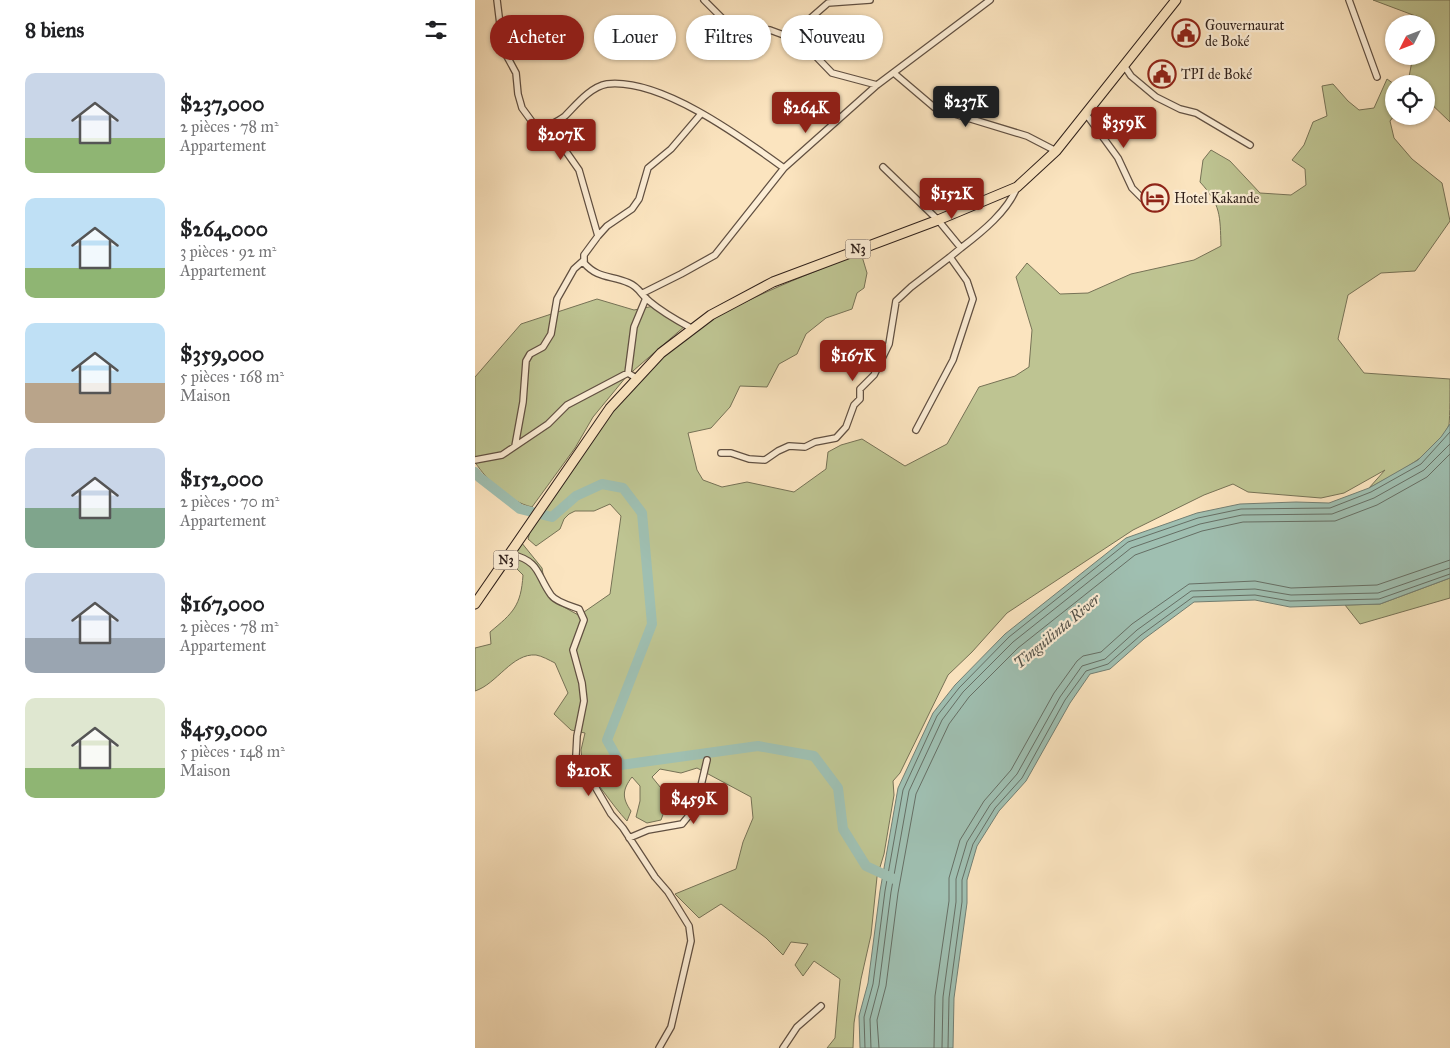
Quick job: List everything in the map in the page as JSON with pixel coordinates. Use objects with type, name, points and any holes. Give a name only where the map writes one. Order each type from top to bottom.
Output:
[{"type":"highway","name":"N3","points":[[475,604],[545,505],[632,376],[691,328],[743,296],[773,282],[938,220],[1017,186],[1057,151],[1125,67],[1175,0]]},
{"type":"street","points":[[497,0],[503,49],[516,73],[517,94],[522,108],[533,123],[545,128],[558,140],[579,170],[598,236]]},
{"type":"street","points":[[704,0],[729,25],[770,30],[781,33]]},
{"type":"street","points":[[709,0],[713,7]]},
{"type":"street","points":[[813,15],[828,2],[870,0]]},
{"type":"street","points":[[475,460],[502,455],[548,424],[567,405],[632,376],[634,327],[644,295],[715,255],[784,168],[877,85],[895,74],[988,0]]},
{"type":"street","points":[[1349,0],[1377,77]]},
{"type":"street","points":[[820,60],[832,72],[877,85]]},
{"type":"street","points":[[1125,67],[1131,76],[1156,97],[1180,109],[1196,113],[1250,145]]},
{"type":"street","points":[[895,74],[935,108],[1027,136],[1057,151]]},
{"type":"street","points":[[545,128],[564,117],[583,97],[606,84],[647,87],[740,137],[784,168]]},
{"type":"street","points":[[1086,114],[1118,158],[1132,188],[1143,199]]},
{"type":"street","points":[[691,328],[665,314],[629,283],[599,275],[589,268],[584,260],[584,255],[607,226],[632,209],[639,199],[649,168],[671,149],[701,115]]},
{"type":"street","points":[[883,167],[938,220],[961,248]]},
{"type":"street","points":[[721,453],[731,453],[749,459],[765,460],[778,450],[789,446],[805,447],[815,442],[836,438],[846,427],[854,405],[860,399],[860,389],[874,375],[889,344],[896,301],[979,234],[1013,198],[1017,186]]},
{"type":"street","points":[[916,430],[953,360],[973,299],[967,281],[950,258]]},
{"type":"street","points":[[515,446],[523,402],[526,362],[530,354],[543,347],[551,334],[557,300],[574,269],[584,260]]},
{"type":"street","points":[[511,554],[526,558],[541,574],[551,596],[579,609],[584,620],[573,650],[582,683],[584,702],[575,755],[579,770],[593,783],[611,814],[689,926],[691,941],[671,1027],[659,1048]]},
{"type":"street","points":[[629,838],[648,830],[682,824],[696,807],[707,760]]},
{"type":"street","points":[[783,1048],[797,1027],[821,1006]]},
{"type":"green space","points":[[1373,0],[1450,0],[1450,122],[1435,108],[1435,75],[1409,75],[1411,65],[1435,65],[1435,15],[1413,15]]},
{"type":"green space","points":[[1385,83],[1385,125],[1391,125],[1394,138],[1412,159],[1442,183],[1450,221],[1415,271],[1381,273],[1348,295],[1338,339],[1364,373],[1450,379],[1449,425],[1443,436],[1414,462],[1369,488],[1385,470],[1344,493],[1321,498],[1248,492],[1233,484],[1204,495],[1133,530],[1007,613],[972,652],[948,675],[900,773],[893,781],[894,795],[884,854],[877,877],[871,935],[854,1023],[853,1048],[827,1048],[835,1038],[840,979],[814,961],[803,976],[795,965],[808,944],[791,942],[783,955],[766,938],[721,904],[699,918],[675,894],[736,869],[743,842],[753,818],[751,797],[697,768],[681,773],[660,769],[652,777],[669,798],[661,820],[647,823],[636,817],[640,801],[640,786],[632,777],[626,786],[624,794],[631,811],[627,821],[583,768],[581,750],[585,733],[571,730],[554,714],[568,693],[555,663],[536,655],[527,656],[519,659],[490,682],[475,691],[475,648],[491,644],[490,632],[510,614],[518,602],[523,575],[508,560],[521,542],[542,568],[546,592],[562,606],[580,616],[585,623],[584,612],[610,594],[621,516],[610,504],[594,511],[575,511],[564,519],[560,529],[536,546],[528,539],[534,516],[601,424],[638,380],[680,341],[743,303],[861,253],[867,273],[864,288],[857,293],[852,309],[826,318],[806,334],[797,354],[779,364],[767,387],[740,386],[730,407],[711,428],[688,433],[697,470],[703,480],[722,487],[747,482],[794,492],[826,469],[828,452],[841,445],[862,439],[905,466],[947,444],[979,387],[1015,376],[1029,367],[1032,330],[1016,277],[1027,263],[1060,294],[1088,293],[1131,274],[1194,260],[1221,246],[1216,204],[1200,182],[1203,160],[1211,150],[1230,161],[1260,193],[1291,195],[1306,185],[1305,169],[1292,160],[1304,145],[1313,122],[1327,116],[1322,86],[1333,84],[1359,110],[1374,108]]},
{"type":"green space","points":[[597,299],[634,310],[659,305],[685,326],[626,377],[593,417],[575,448],[532,507],[515,501],[500,490],[475,462],[475,377],[521,324]]},
{"type":"green space","points":[[1450,578],[1450,598],[1360,624],[1345,605],[1380,604]]},
{"type":"water","name":"Tinguilinta River","points":[[1450,424],[1450,578],[1380,604],[1290,607],[1255,600],[1194,602],[1144,639],[1110,669],[1090,674],[1070,703],[1026,781],[999,811],[977,846],[967,880],[967,903],[954,998],[953,1048],[860,1048],[859,1016],[868,983],[880,891],[898,788],[933,713],[955,685],[1005,634],[1126,538],[1197,513],[1240,504],[1329,503],[1369,488],[1418,460],[1441,437]]},
{"type":"waterway","points":[[475,472],[520,509],[552,517],[576,496],[602,484],[623,488],[642,513],[652,624],[607,740],[621,765],[758,746],[814,756],[838,788],[843,829],[866,866],[894,879]]},
{"type":"place","name":"Gouvernaurat de Boké","points":[[1186,33]]},
{"type":"place","name":"TPI de Boké","points":[[1162,74]]},
{"type":"place","name":"Hotel Kakande","points":[[1155,198]]}]
